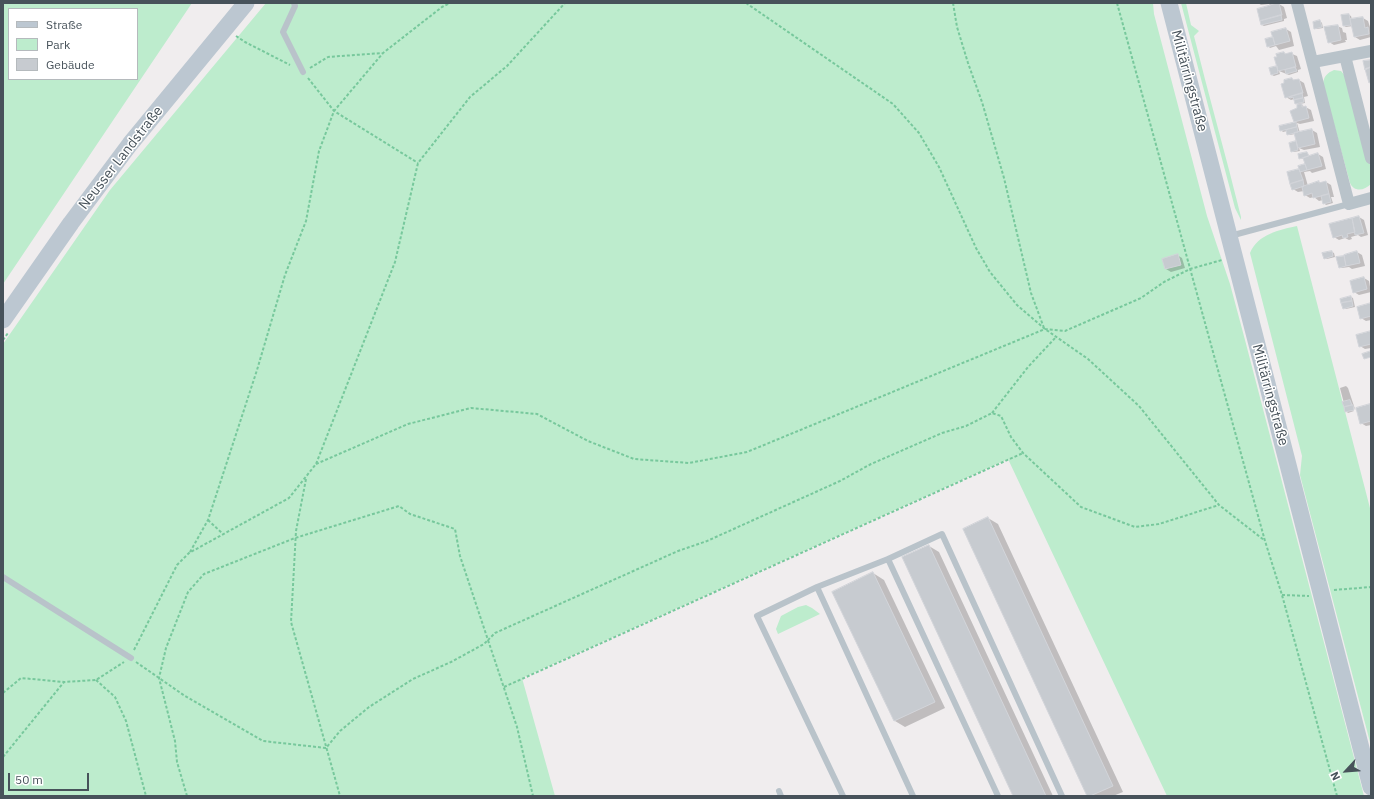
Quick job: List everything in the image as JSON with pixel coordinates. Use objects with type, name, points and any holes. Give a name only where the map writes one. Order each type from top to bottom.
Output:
[{"type":"main road","name":"Neusser Landstraße","points":[[3,320],[71,223],[130,144],[246,3]]},
{"type":"main road","name":"Militärringstraße","points":[[1169,3],[1371,787]]},
{"type":"street","points":[[1297,3],[1349,204],[1371,198]]},
{"type":"street","points":[[1313,62],[1371,51]]},
{"type":"street","points":[[1345,56],[1371,158]]},
{"type":"lane","points":[[294,3],[295,6],[283,32],[304,72]]},
{"type":"lane","points":[[1231,242],[1349,204]]},
{"type":"lane","points":[[843,796],[757,616],[817,587],[888,559],[942,534],[1062,796]]},
{"type":"lane","points":[[888,559],[998,796]]},
{"type":"lane","points":[[3,577],[131,658]]},
{"type":"lane","points":[[817,587],[913,796]]},
{"type":"path","points":[[442,7],[444,3]]},
{"type":"path","points":[[3,693],[22,678],[64,682],[96,680],[131,658],[177,565],[189,553],[208,520],[257,370],[285,274],[306,221],[319,151],[334,111],[383,53],[442,7],[450,3]]},
{"type":"path","points":[[189,553],[289,498],[316,464],[395,262],[418,163],[470,97],[507,66],[565,3]]},
{"type":"path","points":[[746,3],[893,104],[919,133],[939,167],[976,248],[990,272],[1018,305],[1045,329],[1088,359],[1139,406],[1219,505],[1265,541]]},
{"type":"path","points":[[953,3],[957,27],[982,102],[1004,178],[1031,293],[1045,329]]},
{"type":"path","points":[[1117,3],[1265,541],[1282,595],[1337,796]]},
{"type":"path","points":[[225,29],[245,42],[304,72],[334,111],[418,163]]},
{"type":"path","points":[[304,72],[328,57],[383,53]]},
{"type":"path","points":[[316,464],[408,424],[471,408],[538,414],[588,441],[634,460],[689,463],[746,452],[1045,329],[1065,332],[1141,298],[1164,282],[1190,269],[1222,260],[1224,250],[1231,242]]},
{"type":"path","points":[[326,748],[340,731],[368,707],[413,679],[451,662],[484,644],[495,632],[678,551],[707,541],[840,481],[871,464],[942,433],[966,426],[992,413],[1028,367],[1056,337]]},
{"type":"path","points":[[992,413],[1001,416],[1011,437],[1023,453],[1081,507],[1135,527],[1158,524],[1219,505]]},
{"type":"path","points":[[504,687],[1023,453]]},
{"type":"path","points":[[306,478],[295,538],[291,622],[340,796]]},
{"type":"path","points":[[187,796],[177,762],[175,741],[159,678],[166,648],[188,592],[204,574],[295,538],[399,506],[410,514],[455,529],[460,556],[517,727],[533,796]]},
{"type":"path","points":[[208,520],[223,534]]},
{"type":"path","points":[[1332,590],[1371,587]]},
{"type":"path","points":[[131,658],[185,696],[263,741],[326,748]]},
{"type":"path","points":[[96,680],[115,697],[126,720],[146,796]]},
{"type":"path","points":[[3,756],[64,682]]},
{"type":"green space","points":[[3,3],[192,3],[3,284]]},
{"type":"green space","points":[[266,3],[1153,3],[1154,14],[1207,216],[1230,284],[1364,796],[1167,796],[1008,459],[522,678],[555,796],[3,796],[3,344],[110,190]]},
{"type":"green space","points":[[1181,3],[1186,3],[1191,25],[1199,31],[1194,36],[1241,220],[1235,208]]},
{"type":"green space","points":[[1334,70],[1341,71],[1348,79],[1371,168],[1371,184],[1359,190],[1354,188],[1350,183],[1323,84],[1326,75]]},
{"type":"green space","points":[[1297,226],[1371,512],[1371,746],[1300,475],[1302,456],[1250,253],[1258,241],[1264,237],[1276,231]]},
{"type":"green space","points":[[806,605],[820,614],[778,634],[776,629],[781,616],[798,607]]},
{"type":"building","points":[[1279,3],[1282,15],[1260,21],[1257,9]]},
{"type":"building","points":[[1349,14],[1351,25],[1343,26],[1341,15]]},
{"type":"building","points":[[1281,15],[1282,20],[1261,25],[1260,21]]},
{"type":"building","points":[[1363,17],[1365,28],[1368,27],[1369,34],[1354,37],[1350,19]]},
{"type":"building","points":[[1320,20],[1322,27],[1314,29],[1313,22]]},
{"type":"building","points":[[1338,25],[1341,40],[1328,43],[1324,27]]},
{"type":"building","points":[[1286,28],[1290,41],[1275,45],[1271,32]]},
{"type":"building","points":[[1273,37],[1275,45],[1267,47],[1265,39]]},
{"type":"building","points":[[1284,52],[1285,54],[1292,52],[1296,67],[1278,71],[1274,57],[1277,57],[1276,54]]},
{"type":"building","points":[[1371,60],[1371,67],[1365,70],[1363,61]]},
{"type":"building","points":[[1277,66],[1278,73],[1271,75],[1269,68]]},
{"type":"building","points":[[1295,67],[1297,71],[1286,74],[1285,70]]},
{"type":"building","points":[[1371,67],[1371,82],[1369,83],[1365,69]]},
{"type":"building","points":[[1292,78],[1293,80],[1299,79],[1303,93],[1285,98],[1281,84],[1284,83],[1284,80]]},
{"type":"building","points":[[1302,93],[1303,98],[1294,100],[1293,97],[1289,97]]},
{"type":"building","points":[[1303,98],[1304,102],[1295,104],[1294,100]]},
{"type":"building","points":[[1302,104],[1302,107],[1306,106],[1309,118],[1294,122],[1290,111],[1297,108],[1297,105]]},
{"type":"building","points":[[1296,122],[1297,127],[1280,131],[1279,126]]},
{"type":"building","points":[[1297,127],[1298,132],[1287,135],[1286,130]]},
{"type":"building","points":[[1312,129],[1315,144],[1298,148],[1294,133]]},
{"type":"building","points":[[1296,141],[1298,150],[1291,152],[1289,143]]},
{"type":"building","points":[[1307,152],[1309,156],[1299,159],[1298,154]]},
{"type":"building","points":[[1318,153],[1322,166],[1307,170],[1303,158]]},
{"type":"building","points":[[1305,164],[1307,170],[1300,172],[1298,166]]},
{"type":"building","points":[[1299,169],[1303,180],[1290,184],[1287,172]]},
{"type":"building","points":[[1303,180],[1304,186],[1292,190],[1290,184]]},
{"type":"building","points":[[1319,181],[1319,183],[1326,181],[1329,194],[1313,198],[1312,193],[1304,196],[1302,187]]},
{"type":"building","points":[[1329,194],[1331,202],[1323,204],[1321,196]]},
{"type":"building","points":[[1359,216],[1364,233],[1355,235],[1352,218]]},
{"type":"building","points":[[1352,218],[1355,232],[1347,234],[1348,237],[1343,238],[1342,235],[1333,238],[1329,224]]},
{"type":"building","points":[[1332,251],[1333,256],[1324,259],[1322,253]]},
{"type":"building","points":[[1357,251],[1360,263],[1346,266],[1344,255]]},
{"type":"building","points":[[1178,254],[1181,265],[1165,269],[1162,259]]},
{"type":"building","points":[[1344,256],[1346,266],[1339,268],[1336,257]]},
{"type":"building","points":[[1364,277],[1367,289],[1353,293],[1350,281]]},
{"type":"building","points":[[1351,296],[1352,301],[1341,303],[1340,299]]},
{"type":"building","points":[[1352,301],[1353,306],[1343,309],[1341,303]]},
{"type":"building","points":[[1371,303],[1371,316],[1360,319],[1357,307]]},
{"type":"building","points":[[1371,331],[1371,344],[1359,347],[1356,335]]},
{"type":"building","points":[[1371,351],[1371,357],[1364,359],[1362,354]]},
{"type":"building","points":[[1350,400],[1352,405],[1344,407],[1342,402]]},
{"type":"building","points":[[1370,404],[1371,421],[1360,424],[1356,408]]},
{"type":"building","points":[[1353,405],[1354,410],[1345,412],[1344,407]]},
{"type":"building","points":[[988,517],[1113,786],[1090,796],[1087,796],[963,529]]},
{"type":"building","points":[[929,545],[1046,796],[1013,796],[902,557]]},
{"type":"building","points":[[873,572],[935,702],[894,721],[832,592]]}]
